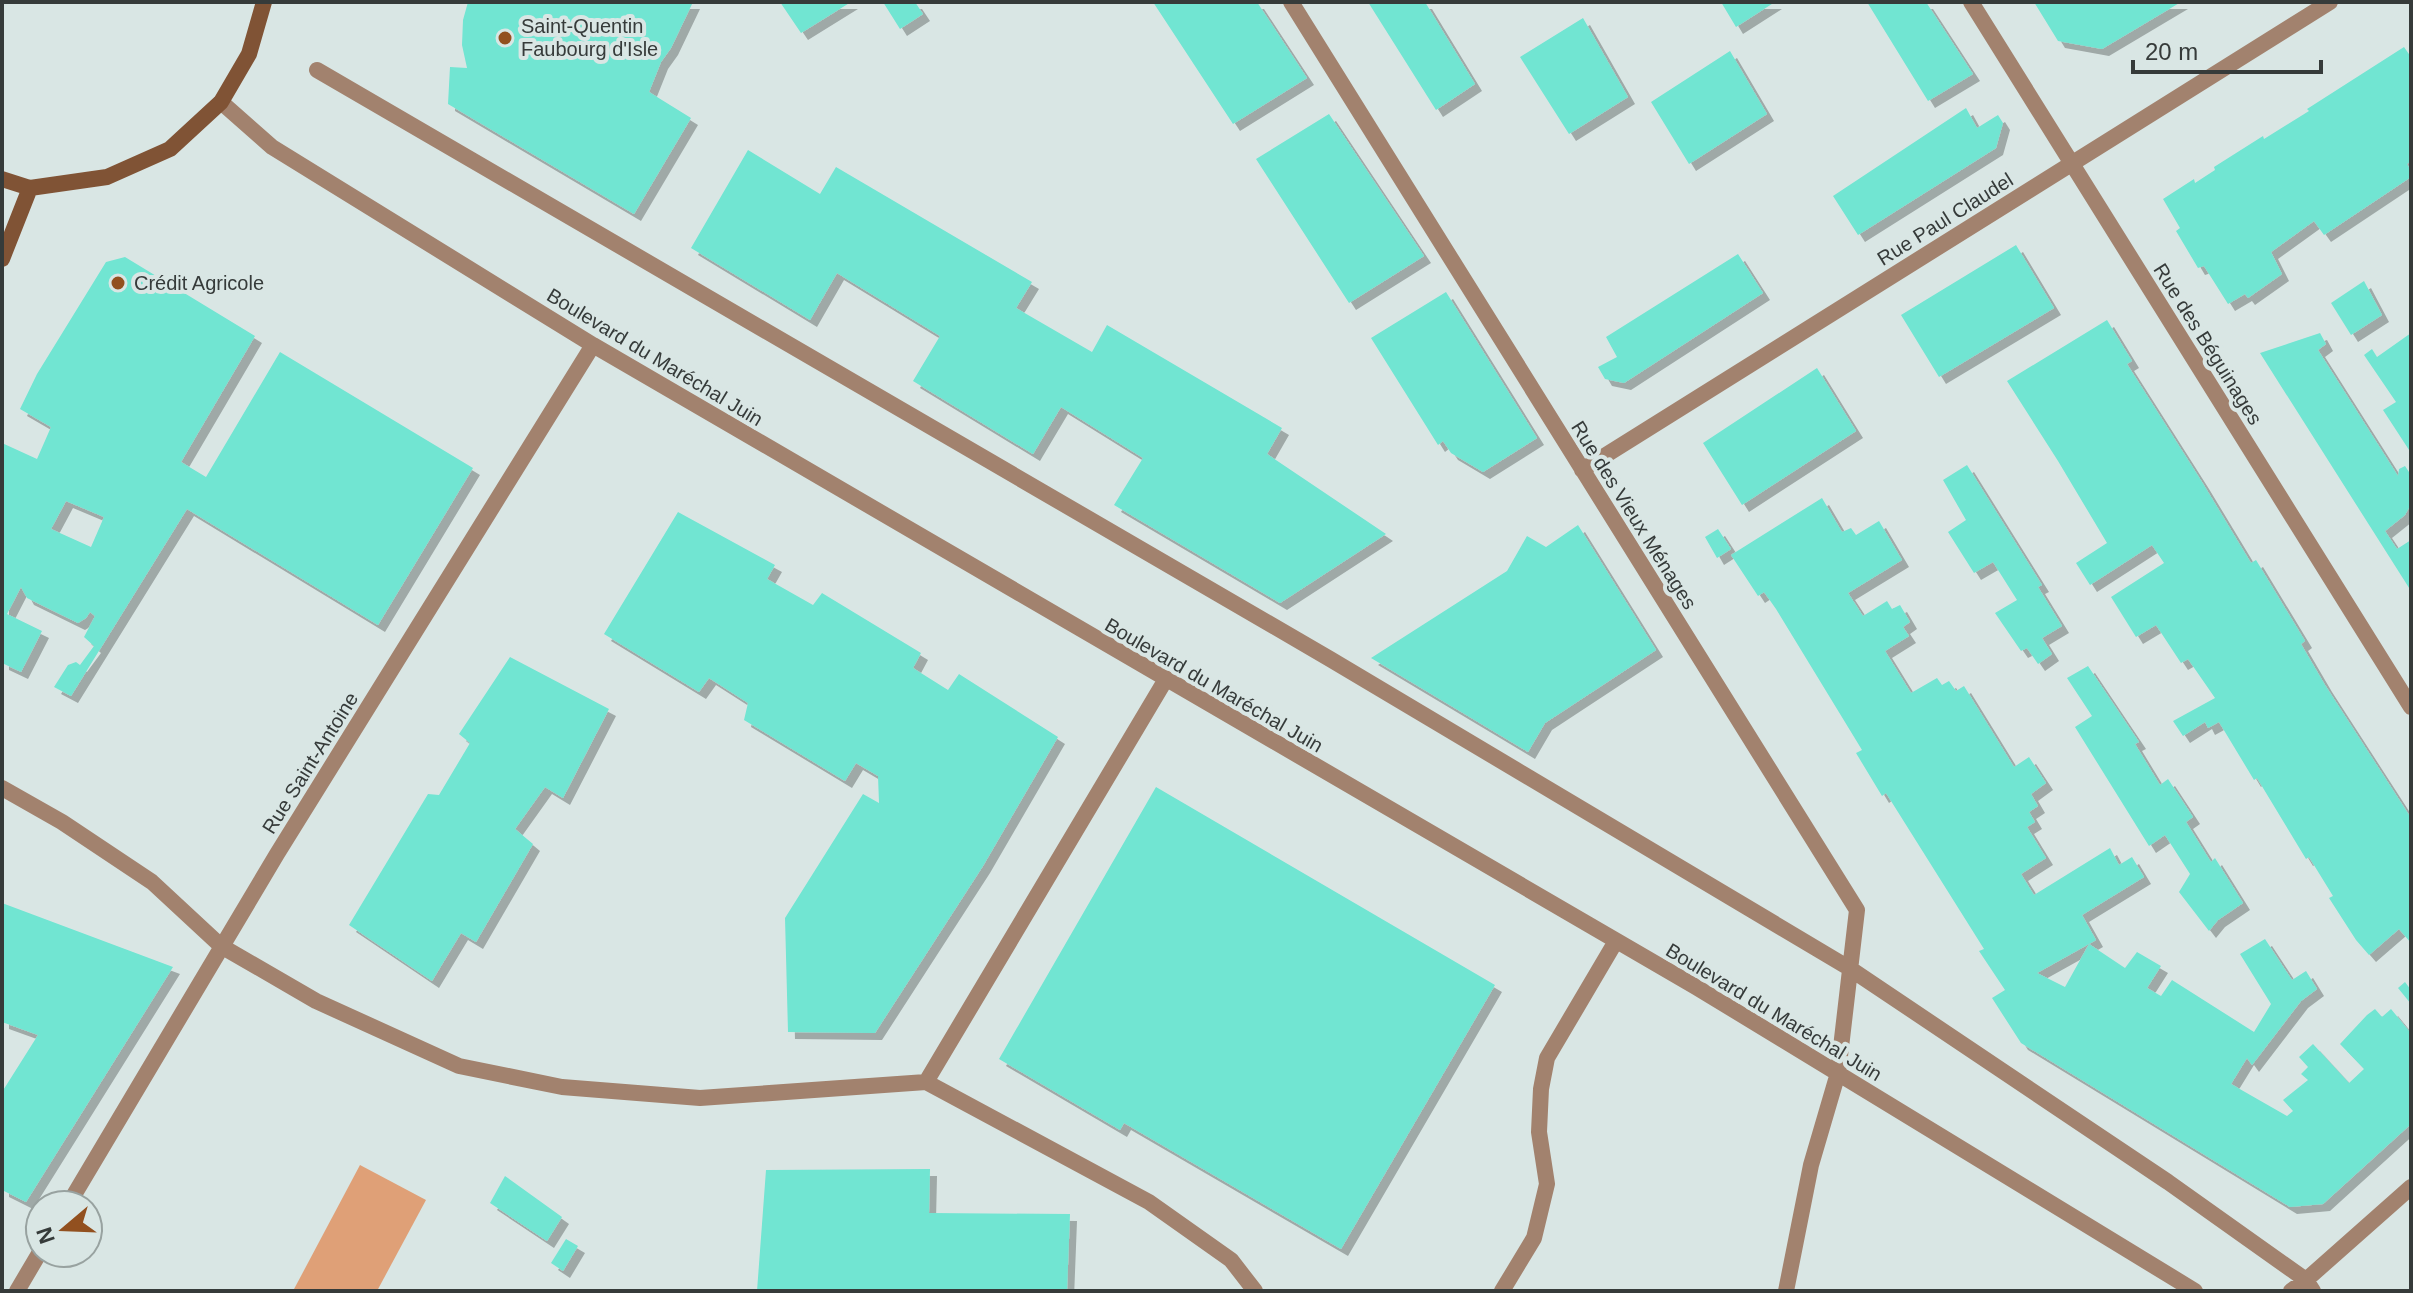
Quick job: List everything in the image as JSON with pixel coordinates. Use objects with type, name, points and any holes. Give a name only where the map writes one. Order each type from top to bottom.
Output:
[{"type":"main road","points":[[2,179],[30,188],[107,177],[170,149],[221,102],[249,54],[264,2]]},
{"type":"main road","points":[[2,259],[30,188]]},
{"type":"street","name":"Rue des Vieux Ménages","points":[[1291,2],[1857,910],[1838,1073],[1811,1165],[1786,1291]]},
{"type":"street","name":"Rue des Béguinages","points":[[1971,2],[2411,707]]},
{"type":"street","name":"Rue Paul Claudel","points":[[1582,470],[2330,2]]},
{"type":"street","points":[[317,70],[1330,659],[1849,968],[2168,1182],[2310,1286]]},
{"type":"street","name":"Boulevard du Maréchal Juin","points":[[221,102],[272,147],[593,345],[1616,941],[2195,1291]]},
{"type":"street","name":"Rue Saint-Antoine","points":[[77,1189],[221,946],[593,345]]},
{"type":"street","points":[[926,1082],[1166,679]]},
{"type":"street","points":[[2,788],[62,822],[152,882],[221,946],[316,1001],[459,1066],[562,1087],[700,1098],[926,1082],[1149,1202],[1231,1260],[1255,1291]]},
{"type":"street","points":[[1502,1291],[1534,1238],[1547,1184],[1539,1132],[1541,1089],[1547,1058],[1616,941]]},
{"type":"street","points":[[2291,1291],[2310,1286],[2411,1187]]},
{"type":"street","points":[[17,1291],[30,1269]]},
{"type":"shaded area","points":[[360,1165],[426,1200],[377,1291],[293,1291]]},
{"type":"building","points":[[468,2],[693,2],[649,92],[691,118],[634,214],[448,104],[450,67],[467,68],[462,45],[463,20]]},
{"type":"building","points":[[780,2],[851,2],[801,33]]},
{"type":"building","points":[[883,2],[915,2],[923,14],[900,29]]},
{"type":"building","points":[[1153,2],[1257,2],[1307,78],[1233,124]]},
{"type":"building","points":[[1368,2],[1425,2],[1475,84],[1436,110]]},
{"type":"building","points":[[1721,2],[1775,2],[1736,27]]},
{"type":"building","points":[[1867,2],[1926,2],[1973,74],[1928,101]]},
{"type":"building","points":[[2034,2],[2181,2],[2102,49],[2058,41]]},
{"type":"building","points":[[1583,18],[1628,97],[1569,134],[1520,57]]},
{"type":"building","points":[[2404,47],[2411,57],[2411,161],[2407,164],[2411,177],[2324,235],[2314,221],[2271,252],[2282,274],[2248,298],[2245,294],[2228,304],[2204,266],[2198,268],[2176,231],[2180,228],[2163,199],[2194,179],[2195,183],[2215,170],[2214,167],[2309,111],[2307,109]]},
{"type":"building","points":[[1730,51],[1767,114],[1689,164],[1651,102]]},
{"type":"building","points":[[1966,108],[1977,128],[1998,115],[2003,123],[1996,148],[1858,235],[1833,196]]},
{"type":"building","points":[[1329,114],[1424,256],[1349,303],[1256,159]]},
{"type":"building","points":[[748,150],[820,194],[836,167],[1032,282],[1016,308],[1092,352],[1107,325],[1282,428],[1267,454],[1386,534],[1280,603],[1114,505],[1143,458],[1061,407],[1033,454],[913,381],[940,336],[837,273],[810,320],[691,248]]},
{"type":"building","points":[[2016,245],[2054,308],[1939,377],[1901,315]]},
{"type":"building","points":[[1738,254],[1763,293],[1624,383],[1605,379],[1598,367],[1617,357],[1606,337]]},
{"type":"building","points":[[125,257],[255,336],[181,462],[206,477],[280,352],[473,468],[378,625],[187,509],[71,696],[54,687],[68,665],[76,662],[80,665],[94,646],[84,637],[95,616],[90,612],[78,623],[27,598],[21,587],[7,614],[42,631],[21,672],[2,663],[2,443],[37,459],[51,427],[20,409],[37,374],[106,262]],"holes":[[[66,501],[104,517],[91,547],[51,529]]]},
{"type":"building","points":[[2364,281],[2382,315],[2351,335],[2331,303]]},
{"type":"building","points":[[1446,292],[1537,438],[1483,472],[1451,453],[1443,441],[1438,445],[1371,338]]},
{"type":"building","points":[[2107,320],[2132,361],[2127,364],[2251,563],[2256,560],[2305,641],[2301,644],[2325,685],[2411,818],[2411,943],[2399,929],[2369,955],[2356,940],[2329,898],[2333,896],[2309,857],[2306,859],[2219,722],[2208,728],[2205,722],[2183,736],[2173,721],[2215,698],[2188,659],[2181,663],[2156,625],[2136,637],[2111,597],[2164,563],[2152,545],[2090,585],[2076,563],[2107,543],[2007,381]]},
{"type":"building","points":[[2320,333],[2326,344],[2318,350],[2398,476],[2399,469],[2405,466],[2411,475],[2411,504],[2405,515],[2385,531],[2397,549],[2411,540],[2411,591],[2260,353]]},
{"type":"building","points":[[2411,333],[2411,453],[2383,410],[2396,402],[2364,355],[2372,349],[2377,357]]},
{"type":"building","points":[[1817,368],[1856,431],[1742,505],[1703,443]]},
{"type":"building","points":[[1967,465],[2042,585],[2038,587],[2062,626],[2042,638],[2052,654],[2038,664],[2027,648],[2021,651],[1995,613],[2017,600],[1993,562],[1974,573],[1948,532],[1966,520],[1943,480]]},
{"type":"building","points":[[1822,498],[1842,532],[1851,528],[1856,535],[1879,521],[1902,560],[1848,593],[1863,616],[1887,601],[1892,609],[1900,605],[1910,622],[1903,627],[1909,636],[1885,651],[1911,693],[1937,678],[1942,685],[1949,681],[1956,691],[1964,686],[2014,767],[2029,757],[2046,783],[2031,794],[2038,806],[2029,812],[2035,822],[2027,827],[2046,858],[2021,874],[2034,895],[2110,848],[2119,865],[2132,857],[2144,877],[2082,915],[2096,940],[2089,944],[2125,968],[2137,952],[2161,966],[2147,988],[2161,996],[2172,980],[2254,1032],[2271,1004],[2240,954],[2265,939],[2292,980],[2306,971],[2317,989],[2301,1001],[2252,1065],[2247,1058],[2231,1084],[2287,1116],[2293,1111],[2283,1100],[2308,1080],[2301,1074],[2308,1067],[2299,1057],[2313,1044],[2349,1083],[2364,1069],[2340,1044],[2375,1009],[2382,1017],[2391,1009],[2411,1030],[2411,1124],[2323,1204],[2290,1207],[2021,1043],[1992,998],[2005,990],[1979,951],[1984,949],[1886,793],[1882,796],[1856,753],[1862,750],[1776,609],[1764,592],[1758,596],[1731,555]],"holes":[[[2089,944],[2065,987],[2037,973]]]},
{"type":"building","points":[[678,512],[775,565],[767,579],[813,605],[822,593],[921,653],[913,668],[948,690],[959,674],[1058,737],[983,866],[875,1033],[788,1032],[785,918],[863,794],[879,803],[878,776],[856,763],[845,781],[744,720],[748,703],[709,678],[699,692],[604,634]]},
{"type":"building","points":[[1578,525],[1656,650],[1545,723],[1528,752],[1371,658],[1507,571],[1527,536],[1546,547]]},
{"type":"building","points":[[1718,529],[1731,549],[1717,558],[1705,537]]},
{"type":"building","points":[[510,657],[609,709],[563,798],[545,787],[515,829],[533,844],[476,942],[461,933],[432,981],[349,925],[428,794],[439,795],[470,743],[459,734]]},
{"type":"building","points":[[2088,666],[2139,742],[2135,744],[2160,785],[2168,779],[2193,817],[2186,822],[2211,862],[2215,858],[2243,903],[2218,920],[2209,931],[2179,892],[2190,874],[2165,835],[2149,846],[2075,727],[2092,716],[2067,678]]},
{"type":"building","points":[[1156,787],[1495,985],[1341,1249],[1124,1123],[1120,1130],[999,1059]]},
{"type":"building","points":[[2,903],[173,967],[34,1189],[24,1189],[24,1201],[2,1190],[2,1092],[38,1035],[2,1022]]},
{"type":"building","points":[[2405,982],[2411,990],[2411,1004],[2398,988]]},
{"type":"building","points":[[930,1169],[929,1213],[1070,1214],[1067,1291],[757,1291],[766,1170]]},
{"type":"building","points":[[505,1176],[562,1217],[547,1241],[490,1203]]},
{"type":"building","points":[[566,1239],[578,1246],[563,1271],[551,1263]]},
{"type":"place","name":"Saint-Quentin Faubourg d'Isle","points":[[505,38]]},
{"type":"place","name":"Crédit Agricole","points":[[118,283]]}]
